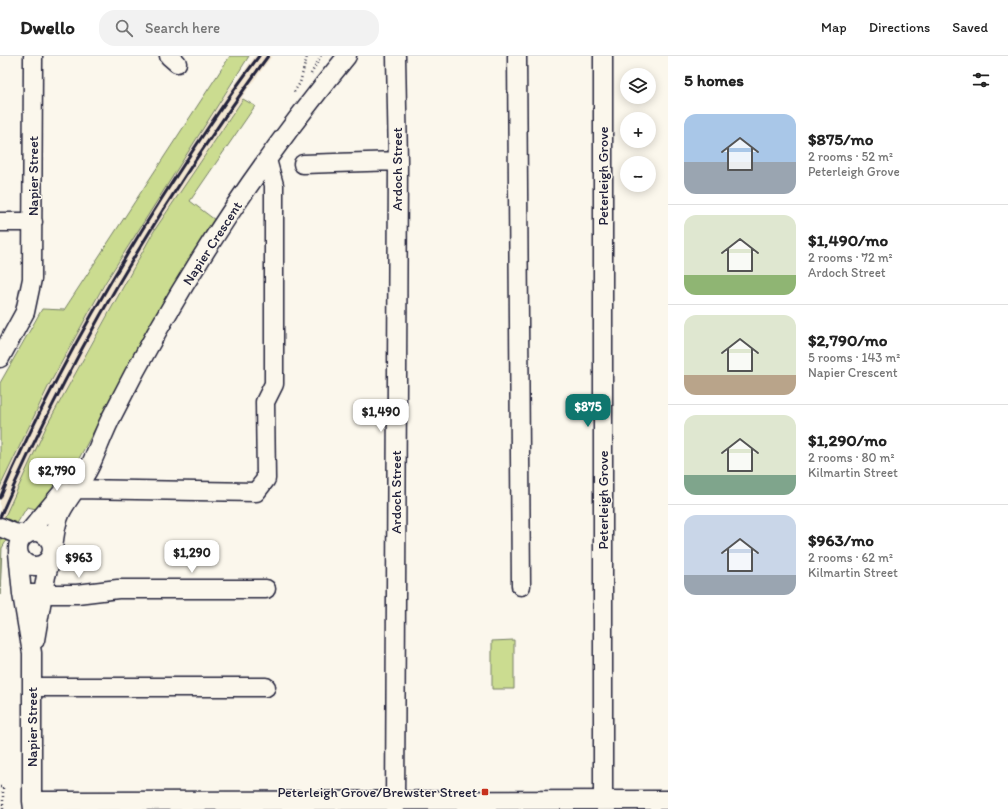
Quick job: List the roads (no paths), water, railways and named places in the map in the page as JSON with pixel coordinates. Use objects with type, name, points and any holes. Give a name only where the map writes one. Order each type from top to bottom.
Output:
[{"type":"street","name":"Napier Street","points":[[0,358],[25,312],[32,279],[33,56]]},
{"type":"street","name":"Napier Crescent","points":[[52,553],[60,515],[77,490],[90,466],[98,444],[116,407],[179,295],[227,218],[267,160],[347,56]]},
{"type":"street","name":"Ardoch Street","points":[[395,805],[398,161],[396,56]]},
{"type":"street","points":[[517,56],[521,586]]},
{"type":"street","name":"Peterleigh Grove","points":[[603,56],[603,806]]},
{"type":"street","points":[[77,490],[256,492],[266,479],[265,402],[274,384],[274,185],[267,160]]},
{"type":"street","points":[[303,164],[398,161]]},
{"type":"street","points":[[0,222],[33,222]]},
{"type":"street","name":"Napier Crescent","points":[[13,538],[62,493],[98,444]]},
{"type":"street","points":[[40,532],[47,536],[51,542],[52,553],[44,565],[31,567],[21,560],[13,538],[40,532]]},
{"type":"street","name":"Napier Street","points":[[13,538],[32,653],[32,806]]},
{"type":"street","name":"Napier Street","points":[[32,653],[52,553]]},
{"type":"street","points":[[22,594],[37,585],[44,589],[76,594],[118,589],[266,589]]},
{"type":"street","points":[[32,687],[266,687]]},
{"type":"street","points":[[32,806],[603,806],[668,800]]},
{"type":"railway","points":[[0,498],[17,459],[55,383],[117,271],[197,144],[259,56]]},
{"type":"railway","points":[[0,517],[57,396],[121,279],[192,165],[268,56]]},
{"type":"place","name":"Peterleigh Grove/Brewster Street","points":[[485,792]]}]
